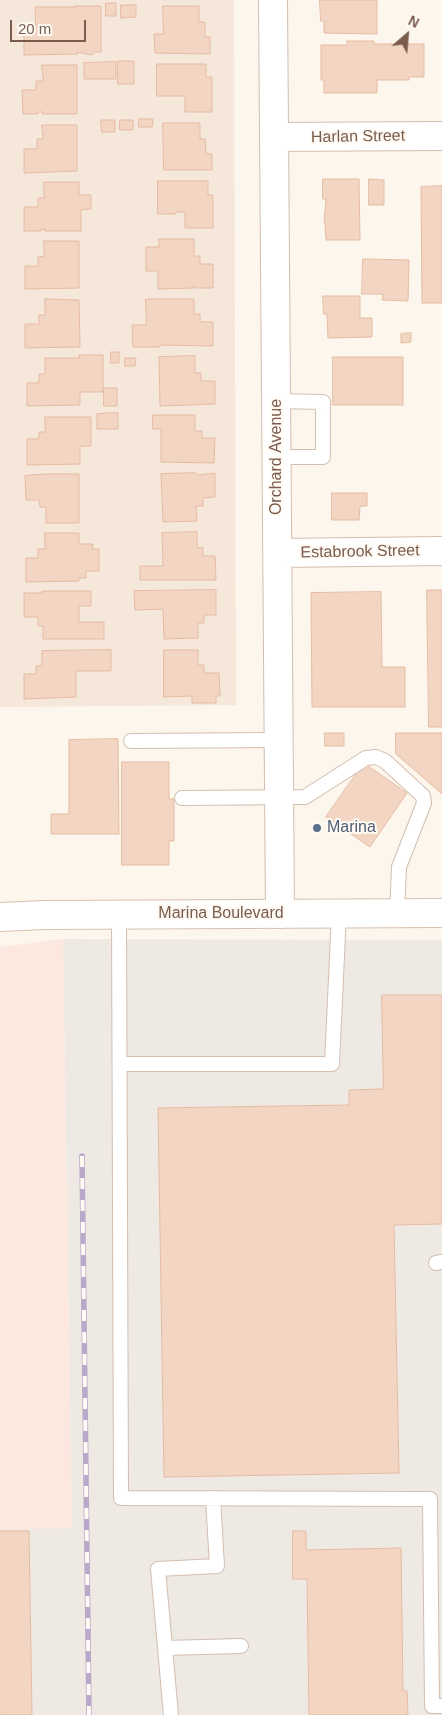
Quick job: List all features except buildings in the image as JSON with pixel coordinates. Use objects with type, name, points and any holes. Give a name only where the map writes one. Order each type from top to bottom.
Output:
[{"type":"street","name":"Orchard Avenue","points":[[274,0],[280,914]]},
{"type":"street","name":"Harlan Street","points":[[274,137],[442,136]]},
{"type":"street","name":"Estabrook Street","points":[[278,553],[442,551]]},
{"type":"street","name":"Marina Boulevard","points":[[0,917],[44,914],[442,913]]},
{"type":"lane","points":[[276,401],[323,402],[323,457],[277,457]]},
{"type":"lane","points":[[131,741],[279,740]]},
{"type":"lane","points":[[182,798],[305,796],[366,758],[376,757],[385,761],[423,796],[424,803],[399,866],[398,913]]},
{"type":"lane","points":[[120,1064],[332,1064],[339,913]]},
{"type":"lane","points":[[119,914],[121,1498],[430,1499],[432,1706],[442,1706]]},
{"type":"lane","points":[[171,1715],[158,1569],[217,1566],[213,1498]]},
{"type":"lane","points":[[165,1648],[241,1646]]},
{"type":"shaded area","points":[[0,0],[234,0],[236,705],[0,707]]},
{"type":"shaded area","points":[[63,939],[72,1529],[0,1530],[0,947]]},
{"type":"shaded area","points":[[63,939],[442,940],[442,1715],[0,1715],[0,1530],[72,1528]]},
{"type":"railway","points":[[82,1156],[89,1715]]},
{"type":"place","name":"Marina","points":[[317,828]]}]
